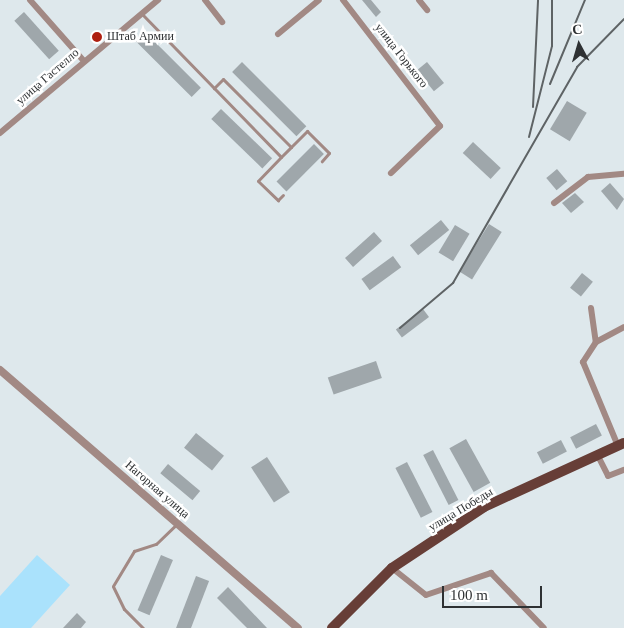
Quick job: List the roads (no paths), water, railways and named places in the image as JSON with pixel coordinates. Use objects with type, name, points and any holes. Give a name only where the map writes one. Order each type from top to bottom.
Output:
[{"type":"main road","name":"улица Победы","points":[[332,628],[392,568],[484,508],[621,445]]},
{"type":"street","points":[[30,0],[84,62]]},
{"type":"street","name":"улица Гастелло","points":[[0,134],[158,0]]},
{"type":"street","points":[[205,0],[222,22]]},
{"type":"street","points":[[278,34],[318,0]]},
{"type":"street","name":"улица Горького","points":[[343,0],[440,126],[391,172]]},
{"type":"street","points":[[419,0],[427,10]]},
{"type":"street","points":[[554,203],[588,177],[624,174]]},
{"type":"street","points":[[592,308],[596,342]]},
{"type":"street","points":[[621,445],[584,362],[596,342],[624,327]]},
{"type":"street","name":"Нагорная улица","points":[[0,370],[298,628]]},
{"type":"street","points":[[598,456],[608,476],[624,470]]},
{"type":"street","points":[[392,568],[426,595],[491,573],[544,628]]},
{"type":"lane","points":[[142,14],[281,157]]},
{"type":"lane","points":[[214,88],[223,79],[291,147]]},
{"type":"lane","points":[[283,195],[278,200],[258,181],[307,131],[329,154],[322,161]]},
{"type":"lane","points":[[143,628],[124,609],[113,586],[134,550],[156,544],[178,524]]},
{"type":"railway","points":[[533,107],[538,0]]},
{"type":"railway","points":[[529,137],[552,46],[552,0]]},
{"type":"railway","points":[[550,84],[585,0]]},
{"type":"railway","points":[[400,328],[453,283],[577,67],[624,19]]},
{"type":"place","name":"Штаб Армии","points":[[97,37]]}]
